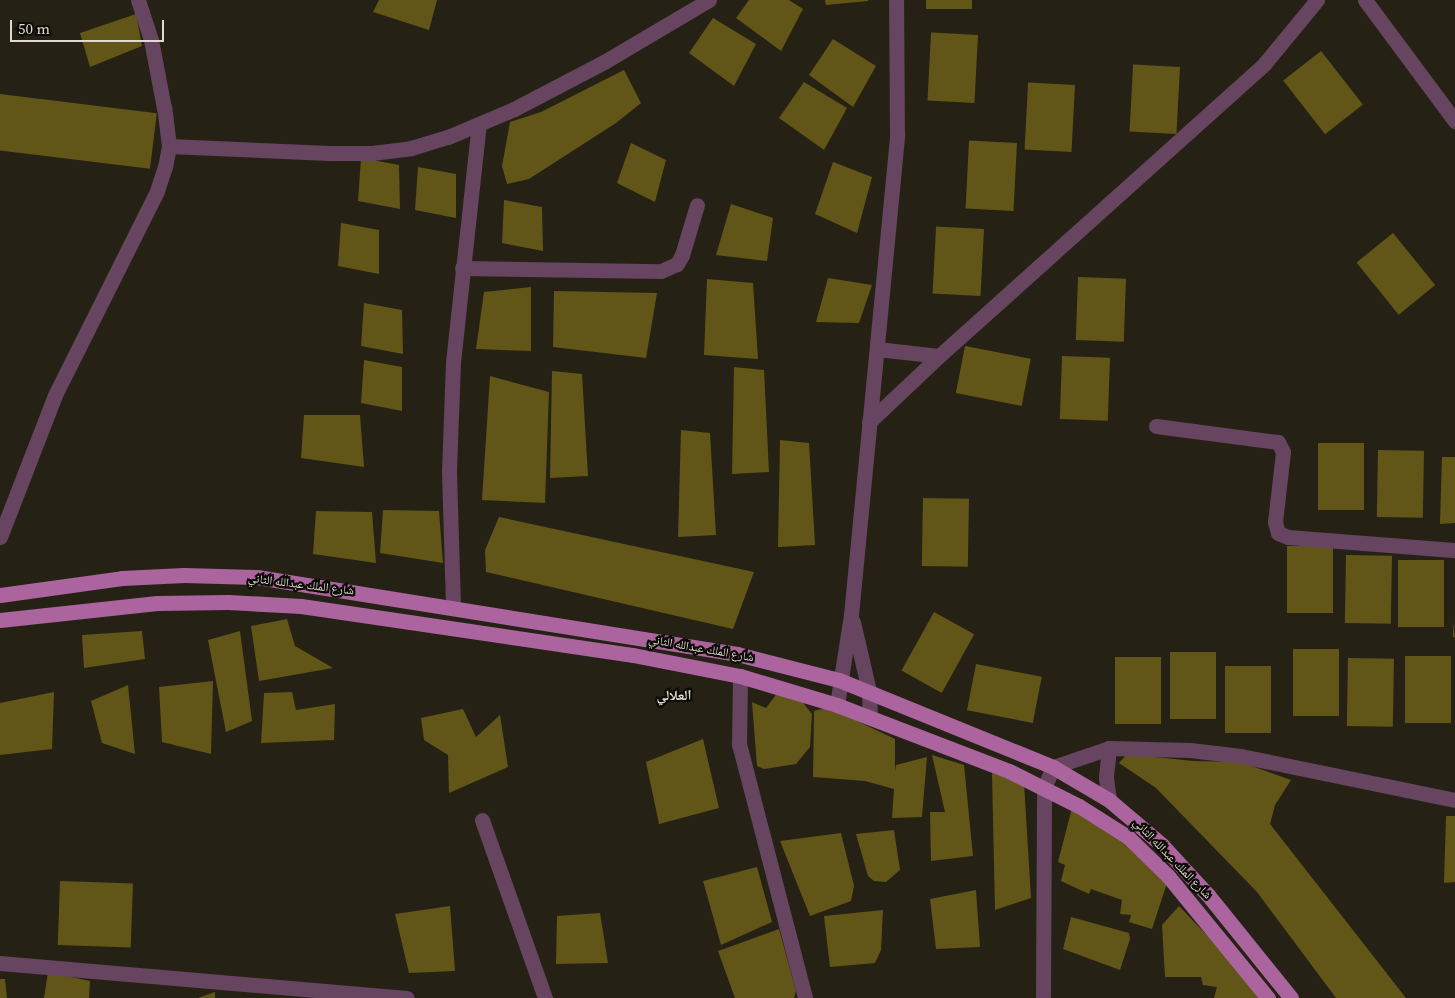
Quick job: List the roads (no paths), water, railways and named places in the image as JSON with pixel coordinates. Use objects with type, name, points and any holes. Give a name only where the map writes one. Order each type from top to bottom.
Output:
[{"type":"main road","name":"شارع الملك عبدالله الثاني","points":[[0,595],[122,578],[184,575],[257,577],[453,606],[737,654],[839,680],[1053,767],[1109,800],[1162,845],[1208,895],[1291,998]]},
{"type":"main road","name":"شارع الملك عبدالله الثاني","points":[[0,620],[157,603],[228,602],[301,606],[566,644],[740,676],[870,717],[1009,771],[1044,788],[1128,837],[1168,876],[1268,998]]},
{"type":"street","points":[[0,537],[55,395],[161,181],[169,146],[151,40],[138,0]]},
{"type":"street","points":[[169,146],[372,153],[411,148],[479,124],[604,62],[709,0]]},
{"type":"street","points":[[836,705],[851,615],[897,134],[896,0]]},
{"type":"street","points":[[869,422],[939,356],[1265,63],[1317,0]]},
{"type":"street","points":[[1364,0],[1455,121]]},
{"type":"street","points":[[453,606],[448,471],[453,362],[479,124]]},
{"type":"street","points":[[462,268],[661,271],[676,264],[682,256],[697,205]]},
{"type":"street","points":[[877,348],[939,356]]},
{"type":"street","points":[[1156,426],[1278,442],[1284,452],[1275,522],[1278,533],[1288,537],[1455,550]]},
{"type":"street","points":[[851,615],[869,691],[870,717]]},
{"type":"street","points":[[740,676],[739,744],[805,998]]},
{"type":"street","points":[[1109,748],[1106,778],[1109,800]]},
{"type":"street","points":[[1043,998],[1044,788],[1053,767],[1109,748],[1190,750],[1241,756],[1455,800]]},
{"type":"street","points":[[482,820],[545,998]]},
{"type":"street","points":[[0,963],[406,998]]},
{"type":"district","name":"العلالي","points":[[674,695]]}]
